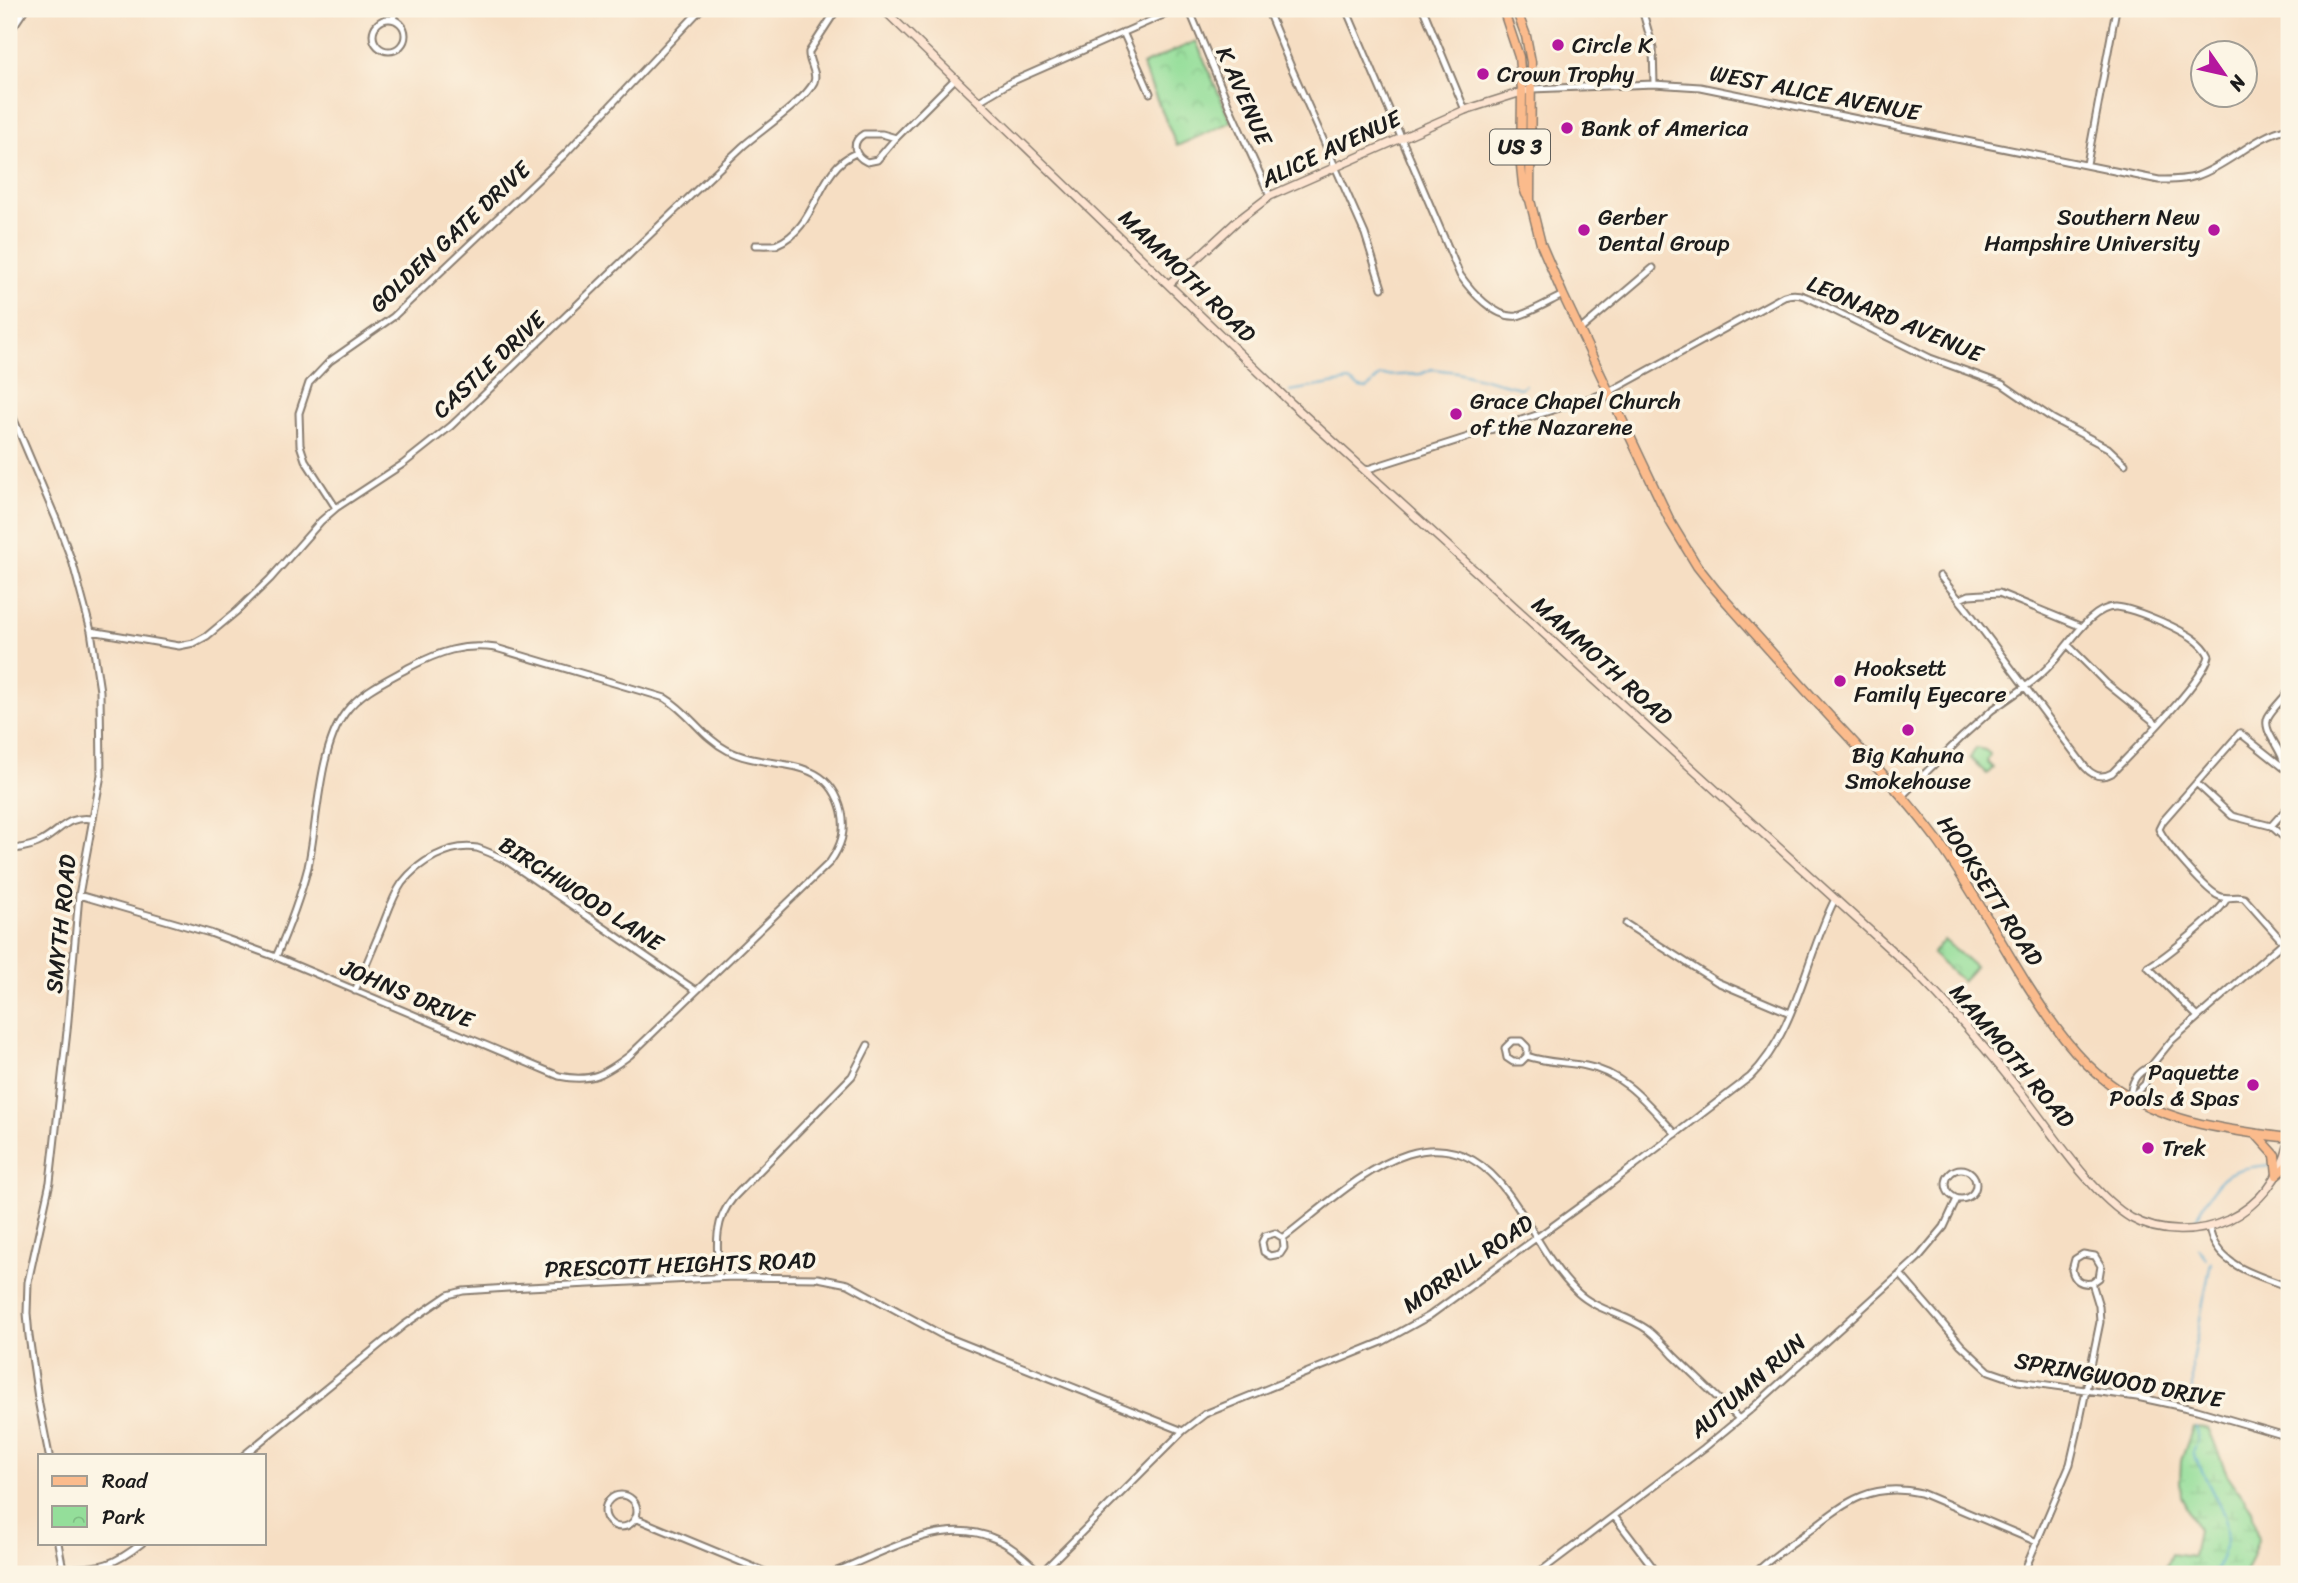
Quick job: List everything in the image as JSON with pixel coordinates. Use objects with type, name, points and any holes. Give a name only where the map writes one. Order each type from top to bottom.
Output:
[{"type":"main road","name":"MAMMOTH ROAD","points":[[883,9],[1277,389],[1913,970],[1946,1003],[2001,1068],[2084,1175],[2109,1202],[2131,1217],[2154,1227],[2178,1230],[2209,1227],[2248,1208],[2264,1192],[2277,1175],[2289,1141]]},
{"type":"main road","name":"HOOKSETT ROAD","points":[[1503,9],[1519,57],[1522,91],[1521,166],[1525,194],[1530,200]]},
{"type":"main road","name":"HOOKSETT ROAD","points":[[1516,9],[1529,50],[1532,89],[1530,200],[1541,244],[1671,523],[1697,566],[1902,796],[1954,864],[2064,1040],[2095,1072],[2130,1098],[2185,1121],[2289,1141]]},
{"type":"main road","name":"ALICE AVENUE","points":[[1169,284],[1236,222],[1270,196],[1465,110],[1532,89]]},
{"type":"main road","points":[[2256,1134],[2275,1155],[2277,1175]]},
{"type":"main road","points":[[2277,1175],[2289,1164]]},
{"type":"street","points":[[9,33],[25,9]]},
{"type":"street","points":[[393,19],[396,9]]},
{"type":"street","name":"GOLDEN GATE DRIVE","points":[[336,508],[305,460],[300,444],[299,413],[309,383],[330,361],[393,317],[565,154],[701,9]]},
{"type":"street","name":"CASTLE DRIVE","points":[[91,631],[179,646],[194,643],[207,636],[237,611],[270,579],[321,521],[420,452],[451,426],[745,144],[797,101],[815,79],[809,52],[837,9]]},
{"type":"street","points":[[979,101],[1010,82],[1177,9]]},
{"type":"street","name":"K AVENUE","points":[[1189,9],[1270,196]]},
{"type":"street","points":[[1267,9],[1365,234],[1382,288]]},
{"type":"street","points":[[1346,9],[1460,275],[1482,302],[1508,315],[1517,316],[1563,295]]},
{"type":"street","points":[[1423,9],[1465,110]]},
{"type":"street","points":[[1642,9],[1653,48],[1654,85]]},
{"type":"street","points":[[2087,164],[2116,9]]},
{"type":"street","points":[[393,19],[401,25],[404,39],[394,50],[384,50],[375,44],[373,33],[382,20],[393,19]]},
{"type":"street","points":[[1123,32],[1150,93]]},
{"type":"street","points":[[895,138],[883,134],[864,134],[856,142],[856,153],[862,160],[871,163],[883,155],[895,138],[956,79]]},
{"type":"street","name":"WEST ALICE AVENUE","points":[[1532,89],[1654,85],[1700,87],[2153,179],[2175,180],[2207,172],[2264,136],[2289,128]]},
{"type":"street","points":[[776,244],[791,236],[805,220],[830,174],[843,158],[856,153]]},
{"type":"street","points":[[1580,330],[1653,268]]},
{"type":"street","name":"LEONARD AVENUE","points":[[1609,392],[1784,296],[1799,294],[1930,358],[2002,384],[2053,419],[2108,448],[2125,464]]},
{"type":"street","points":[[1364,470],[1609,392]]},
{"type":"street","name":"SMYTH ROAD","points":[[9,408],[61,532],[77,579],[91,631],[100,691],[101,775],[79,895],[50,1182],[28,1282],[29,1336],[38,1405],[49,1454]]},
{"type":"street","points":[[1902,796],[1992,710],[2025,687],[2052,663],[2082,627],[2102,611],[2117,607],[2174,628],[2194,639],[2206,649],[2209,656],[2204,670],[2157,724],[2112,772],[2097,776],[2085,767],[2025,687],[1961,599],[1940,576]]},
{"type":"street","points":[[1961,599],[1969,595],[1999,593],[2082,627]]},
{"type":"street","points":[[2068,645],[2106,683],[2157,724]]},
{"type":"street","name":"JOHNS DRIVE","points":[[79,895],[210,933],[276,957],[559,1076],[581,1079],[597,1076],[630,1055],[830,862],[839,850],[843,836],[842,813],[829,786],[812,771],[744,758],[730,752],[717,745],[684,711],[665,698],[496,648],[481,646],[451,649],[422,661],[375,687],[356,700],[342,718],[332,738],[299,900],[276,957]]},
{"type":"street","points":[[2287,770],[2284,758],[2266,725],[2268,718],[2289,691]]},
{"type":"street","points":[[2283,943],[2244,898],[2217,895],[2166,841],[2159,829],[2163,821],[2240,733],[2287,770]]},
{"type":"street","points":[[2196,783],[2232,816],[2271,826],[2289,842]]},
{"type":"street","points":[[2271,826],[2289,806]]},
{"type":"street","points":[[9,850],[41,842],[67,822],[79,817],[92,819]]},
{"type":"street","name":"BIRCHWOOD LANE","points":[[355,991],[389,909],[404,881],[414,870],[440,854],[471,848],[507,860],[695,990]]},
{"type":"street","points":[[2198,1017],[2148,967],[2220,909],[2227,898]]},
{"type":"street","name":"MORRILL ROAD","points":[[1040,1574],[1183,1431],[1205,1414],[1344,1358],[1403,1332],[1429,1316],[1752,1075],[1772,1050],[1790,1013],[1835,899]]},
{"type":"street","points":[[1626,924],[1717,982],[1790,1013]]},
{"type":"street","points":[[2130,1098],[2131,1086],[2137,1076],[2151,1066],[2164,1049],[2198,1017],[2289,937]]},
{"type":"street","points":[[1512,1041],[1521,1041],[1527,1047],[1527,1056],[1521,1062],[1511,1062],[1506,1056],[1505,1048],[1512,1041]]},
{"type":"street","points":[[719,1277],[717,1232],[724,1210],[852,1076],[868,1045]]},
{"type":"street","points":[[1527,1056],[1586,1066],[1614,1076],[1643,1100],[1676,1134]]},
{"type":"street","points":[[2130,1098],[2145,1084],[2151,1066]]},
{"type":"street","points":[[1283,1238],[1388,1161],[1416,1151],[1461,1154],[1487,1169],[1507,1192],[1564,1279],[1580,1295],[1592,1304],[1648,1330],[1739,1419]]},
{"type":"street","name":"AUTUMN RUN","points":[[1965,1170],[1973,1175],[1975,1188],[1967,1198],[1957,1199],[1947,1192],[1945,1182],[1952,1171],[1965,1170]]},
{"type":"street","name":"AUTUMN RUN","points":[[1537,1574],[1739,1419],[1934,1240],[1948,1220],[1957,1199]]},
{"type":"street","points":[[2209,1227],[2214,1245],[2224,1257],[2244,1270],[2289,1287]]},
{"type":"street","points":[[1267,1234],[1277,1234],[1283,1238],[1285,1245],[1280,1254],[1270,1256],[1264,1251],[1262,1242],[1267,1234]]},
{"type":"street","points":[[2083,1254],[2095,1256],[2101,1263],[2100,1275],[2092,1283],[2080,1282],[2073,1273],[2074,1262],[2083,1254]]},
{"type":"street","name":"SPRINGWOOD DRIVE","points":[[1900,1274],[1961,1345],[1989,1371],[2018,1381],[2137,1397],[2197,1410],[2289,1437]]},
{"type":"street","name":"PRESCOTT HEIGHTS ROAD","points":[[245,1454],[374,1348],[434,1302],[448,1295],[508,1287],[719,1277],[795,1276],[848,1284],[942,1335],[1183,1431]]},
{"type":"street","points":[[2023,1574],[2070,1464],[2100,1322],[2099,1306],[2092,1283]]},
{"type":"street","points":[[1754,1574],[1844,1504],[1864,1494],[1883,1489],[1922,1493],[2037,1542]]},
{"type":"street","points":[[617,1496],[627,1496],[636,1508],[635,1518],[623,1527],[612,1524],[605,1511],[608,1501],[617,1496]]},
{"type":"street","points":[[1614,1516],[1658,1574]]},
{"type":"street","points":[[635,1518],[770,1574]]},
{"type":"street","points":[[829,1574],[919,1538],[934,1533],[956,1531],[979,1533],[993,1538],[1019,1553],[1040,1574]]},
{"type":"street","points":[[58,1544],[63,1572],[110,1564],[120,1560],[141,1544]]},
{"type":"green space","points":[[1196,41],[1231,122],[1177,146],[1142,65]]},
{"type":"green space","points":[[1976,748],[1990,754],[1987,762],[1993,768],[1987,774],[1970,758]]},
{"type":"green space","points":[[1944,940],[1975,967],[1962,981],[1932,954]]},
{"type":"green space","points":[[2193,1427],[2208,1428],[2227,1474],[2252,1510],[2258,1541],[2245,1574],[2163,1574],[2171,1554],[2193,1557],[2198,1530],[2181,1497],[2180,1481],[2181,1461]]},
{"type":"waterway","points":[[1290,391],[1349,381],[1367,389],[1380,376],[1421,374],[1432,369],[1457,372],[1520,388],[1525,385]]},
{"type":"waterway","points":[[2196,1219],[2223,1178],[2241,1169],[2271,1165]]},
{"type":"waterway","points":[[2198,1248],[2206,1258]]},
{"type":"waterway","points":[[2192,1390],[2192,1361],[2211,1262]]},
{"type":"waterway","points":[[2196,1427],[2198,1440],[2193,1453],[2224,1515],[2227,1540],[2215,1574]]},
{"type":"place","name":"Circle K","points":[[1558,45]]},
{"type":"place","name":"Crown Trophy","points":[[1483,74]]},
{"type":"place","name":"Bank of America","points":[[1567,128]]},
{"type":"place","name":"Gerber Dental Group","points":[[1584,230]]},
{"type":"place","name":"Southern New Hampshire University","points":[[2214,230]]},
{"type":"place","name":"Grace Chapel Church of the Nazarene","points":[[1456,414]]},
{"type":"place","name":"Hooksett Family Eyecare","points":[[1840,681]]},
{"type":"place","name":"Big Kahuna Smokehouse","points":[[1908,730]]},
{"type":"place","name":"Paquette Pools & Spas","points":[[2253,1085]]},
{"type":"place","name":"Trek","points":[[2148,1148]]}]
